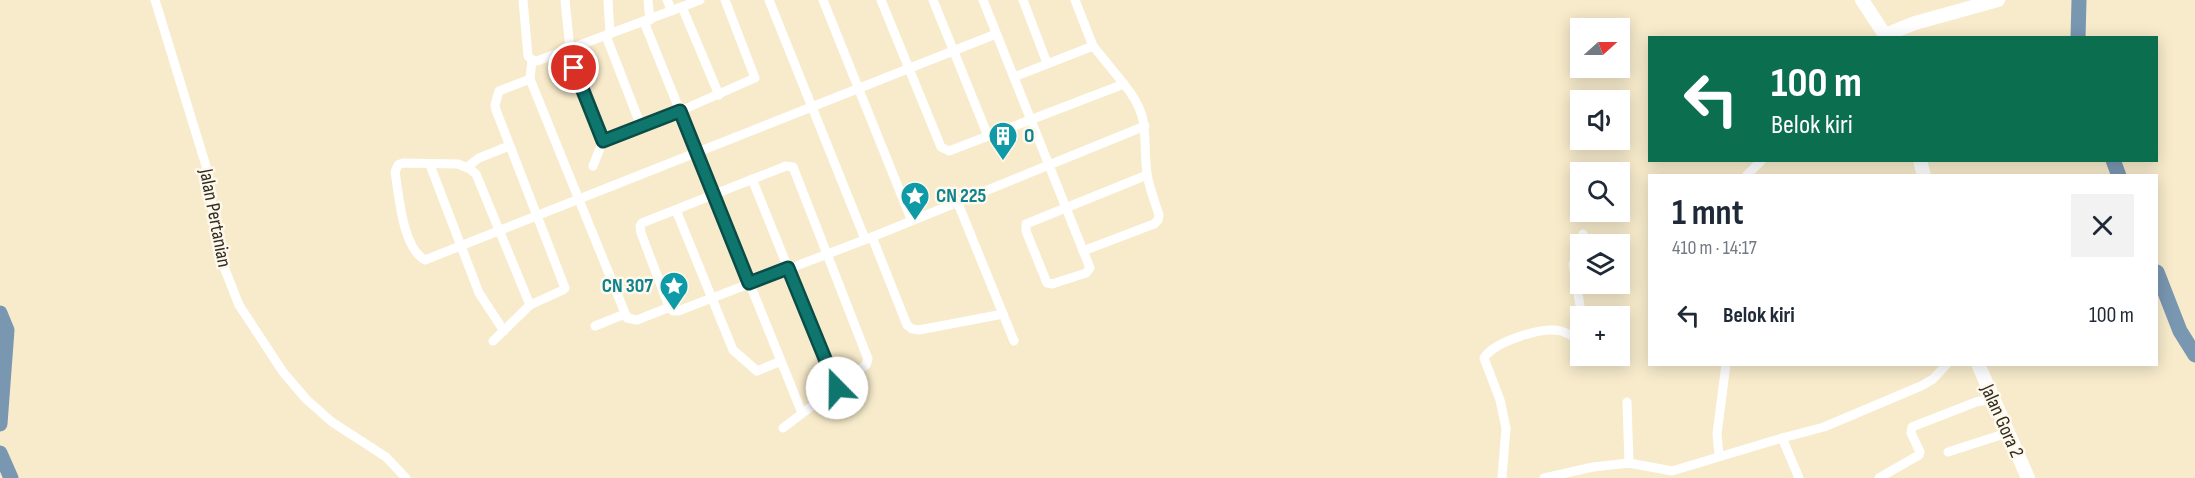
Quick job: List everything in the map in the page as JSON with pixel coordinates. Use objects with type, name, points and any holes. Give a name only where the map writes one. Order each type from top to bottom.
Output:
[{"type":"street","name":"Jalan Pertanian","points":[[155,0],[206,166],[220,257],[239,305],[277,363],[306,399],[333,422],[378,451],[406,478]]},
{"type":"street","points":[[523,0],[528,56],[537,61],[700,0]]},
{"type":"street","points":[[566,0],[568,49],[603,141],[593,166]]},
{"type":"street","points":[[608,0],[608,35],[641,126]]},
{"type":"street","points":[[648,0],[647,21],[680,111],[802,413]]},
{"type":"street","points":[[667,0],[672,11]]},
{"type":"street","points":[[603,141],[719,95],[755,78],[724,0]]},
{"type":"street","points":[[769,0],[869,238],[908,324],[912,329],[919,330],[1002,314]]},
{"type":"street","points":[[823,0],[911,219]]},
{"type":"street","points":[[881,0],[943,150],[949,152],[1124,84]]},
{"type":"street","points":[[933,0],[988,136]]},
{"type":"street","points":[[983,0],[1014,76],[1066,209],[1090,268],[1088,272],[1052,284],[1047,283],[1025,226],[1028,223],[1066,209],[1147,175]]},
{"type":"street","points":[[1023,0],[1047,63]]},
{"type":"street","points":[[1075,0],[1093,45],[1137,100],[1145,126],[1147,175],[1159,215],[1154,224],[1083,251]]},
{"type":"street","points":[[1862,0],[1886,36],[1949,13],[1998,0]]},
{"type":"street","points":[[682,7],[719,95]]},
{"type":"street","points":[[530,305],[500,230],[476,174],[458,164],[403,163],[396,167],[394,172],[403,224],[410,240],[425,260],[461,245],[500,230],[537,216],[697,153],[812,105],[996,34]]},
{"type":"street","points":[[1014,76],[1093,45]]},
{"type":"street","points":[[532,60],[530,79],[627,318],[634,321],[670,307]]},
{"type":"street","points":[[494,341],[530,305],[563,291],[565,288],[496,110],[498,95],[502,89],[530,79]]},
{"type":"street","points":[[783,428],[866,365],[868,359],[827,254],[793,167],[786,166],[642,223],[640,229],[670,307],[673,311],[678,311],[788,268],[827,254],[869,238],[911,219],[1145,126]]},
{"type":"street","points":[[467,167],[479,158],[509,146]]},
{"type":"street","points":[[1748,174],[1760,162]]},
{"type":"street","points":[[430,165],[483,302],[504,331]]},
{"type":"street","points":[[752,180],[837,388]]},
{"type":"street","points":[[957,201],[1014,341]]},
{"type":"street","points":[[676,210],[735,354],[757,370],[781,362]]},
{"type":"street","points":[[595,327],[625,314]]},
{"type":"street","points":[[1502,478],[1506,428],[1500,400],[1484,360],[1485,356],[1513,340],[1536,332],[1560,331],[1570,336]]},
{"type":"street","points":[[1719,456],[1717,434],[1726,366]]},
{"type":"street","points":[[1544,478],[1629,462],[1668,471],[1824,428],[1921,386],[1945,366]]},
{"type":"street","name":"Jalan Gora 2","points":[[1979,366],[2028,478]]},
{"type":"street","points":[[1879,478],[1919,455],[1920,452],[1911,433],[1912,428],[1976,402],[1992,399]]},
{"type":"street","points":[[1627,402],[1629,462]]},
{"type":"street","points":[[1948,452],[2007,433]]},
{"type":"street","points":[[1782,438],[1799,478]]},
{"type":"waterway","points":[[2078,36],[2079,0]]},
{"type":"waterway","points":[[2114,162],[2118,174]]},
{"type":"waterway","points":[[2158,275],[2180,331],[2195,355]]},
{"type":"waterway","points":[[0,313],[7,330],[0,424]]},
{"type":"waterway","points":[[0,453],[11,478]]},
{"type":"place","name":"O","points":[[1003,162]]},
{"type":"place","name":"CN 225","points":[[915,222]]},
{"type":"place","name":"CN 307","points":[[674,312]]},
{"type":"route","points":[[574,68],[603,141],[680,111],[749,283],[788,268],[837,388]]}]
